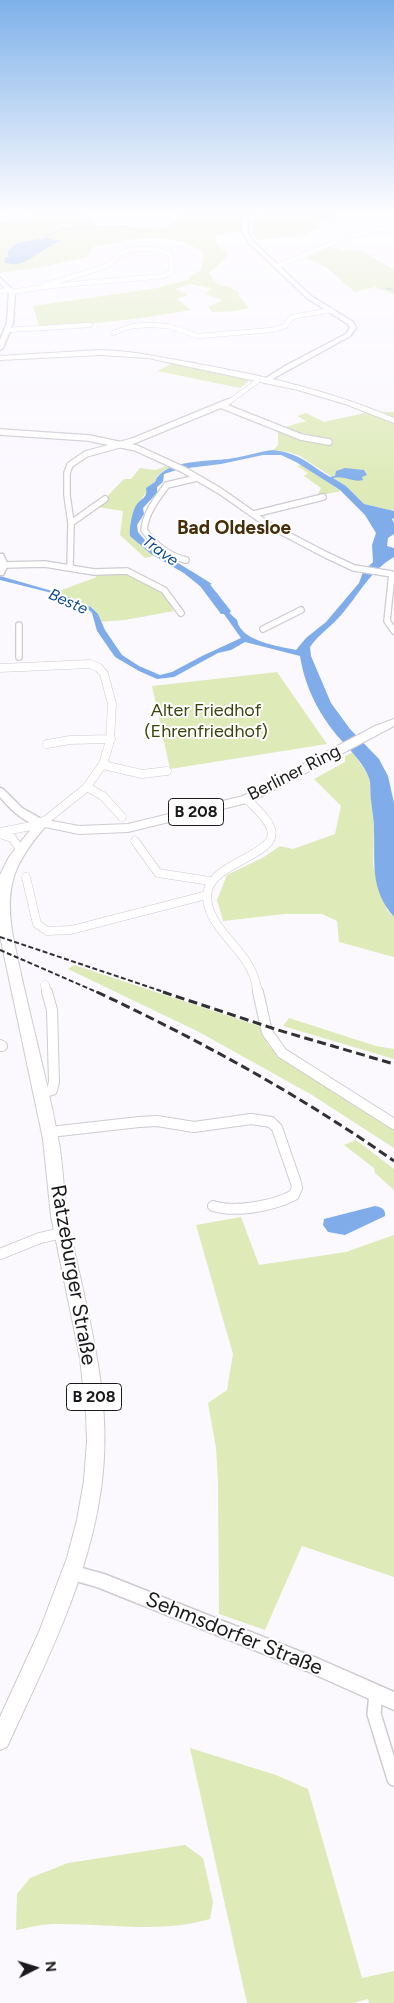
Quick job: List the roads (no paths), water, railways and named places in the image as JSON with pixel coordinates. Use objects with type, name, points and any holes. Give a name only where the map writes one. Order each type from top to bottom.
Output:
[{"type":"main road","points":[[11,301],[8,330],[2,353],[42,355],[74,352],[123,353],[204,367],[263,379],[312,393],[394,421]]},
{"type":"main road","name":"Berliner Ring","points":[[42,823],[79,830],[128,828],[247,799],[394,722]]},
{"type":"main road","name":"Ratzeburger Straße","points":[[0,1740],[55,1616],[71,1574],[90,1493],[96,1432],[94,1402],[78,1299],[57,1210],[55,1166],[50,1132],[5,928],[3,903],[7,871],[20,850],[42,823]]},
{"type":"main road","name":"Sehmsdorfer Straße","points":[[71,1574],[98,1580],[313,1665],[394,1701]]},
{"type":"street","points":[[70,567],[72,558],[71,523],[67,495],[67,473],[70,465],[86,454],[123,445],[223,406],[263,379],[348,335],[354,328],[351,323],[317,301]]},
{"type":"street","points":[[113,333],[132,326],[151,325],[168,326],[198,336],[272,330],[284,326],[292,318],[331,310]]},
{"type":"street","points":[[8,330],[90,325]]},
{"type":"street","points":[[223,406],[264,420],[290,434],[329,442]]},
{"type":"street","points":[[0,432],[82,437],[136,448],[175,465],[209,484],[283,533],[326,556],[363,570],[393,574],[386,621],[394,631]]},
{"type":"street","points":[[186,560],[179,559],[168,553],[149,538],[144,530],[145,520],[150,508],[167,485],[197,478]]},
{"type":"street","points":[[254,514],[323,497]]},
{"type":"street","points":[[71,523],[105,499]]},
{"type":"street","points":[[0,556],[1,570],[72,558]]},
{"type":"street","points":[[45,564],[94,572],[117,570],[131,572],[164,590],[179,612]]},
{"type":"street","points":[[263,629],[286,615],[300,610]]},
{"type":"street","points":[[19,625],[19,662]]},
{"type":"street","points":[[0,668],[19,662],[90,664],[102,668],[107,680],[113,717],[111,739],[103,764],[87,787],[42,823],[0,833]]},
{"type":"street","points":[[47,744],[70,740],[111,739]]},
{"type":"street","points":[[103,764],[137,774],[153,774],[167,771]]},
{"type":"street","points":[[87,787],[103,796],[122,817]]},
{"type":"street","points":[[0,791],[9,802],[30,819],[42,823]]},
{"type":"street","points":[[247,799],[268,824],[272,832],[271,840],[258,852],[234,863],[210,881],[207,895],[209,909],[215,920],[254,974],[264,1031],[272,1044],[282,1053],[394,1124]]},
{"type":"street","points":[[0,833],[12,838],[20,850]]},
{"type":"street","points":[[135,841],[158,874],[210,881]]},
{"type":"street","points":[[26,877],[37,924],[47,931],[71,930],[207,895]]},
{"type":"street","points":[[41,1093],[52,1090],[54,1082],[52,1010],[45,985]]},
{"type":"street","points":[[50,1132],[145,1122],[191,1127],[258,1119],[272,1122],[278,1128],[296,1184],[297,1188],[294,1195],[280,1202],[226,1210],[213,1206]]},
{"type":"street","points":[[0,1254],[40,1238],[62,1233]]},
{"type":"street","points":[[376,1693],[374,1714],[394,1779]]},
{"type":"water","points":[[273,450],[297,456],[330,477],[335,476],[336,471],[345,468],[364,470],[367,475],[362,477],[363,480],[356,481],[341,477],[333,478],[346,486],[364,504],[394,511],[394,518],[392,519],[394,534],[388,538],[387,546],[394,548],[394,557],[378,569],[342,614],[310,647],[311,656],[331,703],[350,729],[379,759],[388,776],[394,803],[394,917],[381,897],[375,876],[374,823],[369,778],[361,763],[334,732],[320,712],[310,691],[300,656],[245,642],[231,650],[218,653],[174,677],[157,679],[115,657],[97,631],[92,613],[84,605],[52,593],[0,580],[0,576],[59,593],[91,607],[98,614],[105,630],[122,655],[139,666],[160,675],[172,672],[241,638],[209,593],[217,593],[224,604],[222,604],[223,607],[237,620],[240,627],[253,638],[271,645],[296,650],[306,638],[326,622],[359,583],[363,572],[373,562],[372,545],[376,533],[365,515],[340,490],[296,462],[281,455],[263,455],[221,464],[180,469],[164,474],[163,482],[157,487],[157,493],[143,508],[144,514],[137,525],[138,532],[149,545],[212,584],[208,585],[209,588],[200,586],[194,579],[151,554],[130,536],[131,520],[135,507],[145,495],[146,488],[168,469],[190,462],[234,458]]},
{"type":"water","points":[[375,1206],[383,1209],[385,1216],[345,1235],[328,1232],[323,1225],[324,1219]]},
{"type":"waterway","name":"Trave","points":[[191,574],[204,584],[225,611]]},
{"type":"railway","points":[[0,937],[167,993]]},
{"type":"railway","points":[[0,950],[99,993]]},
{"type":"railway","points":[[97,992],[174,1030],[286,1091],[394,1161]]},
{"type":"railway","points":[[163,992],[278,1030],[394,1064]]},
{"type":"district","name":"Bad Oldesloe","points":[[234,528]]},
{"type":"water label","name":"Beste","points":[[68,602]]},
{"type":"park label","name":"Alter Friedhof (Ehrenfriedhof)","points":[[206,721]]}]
